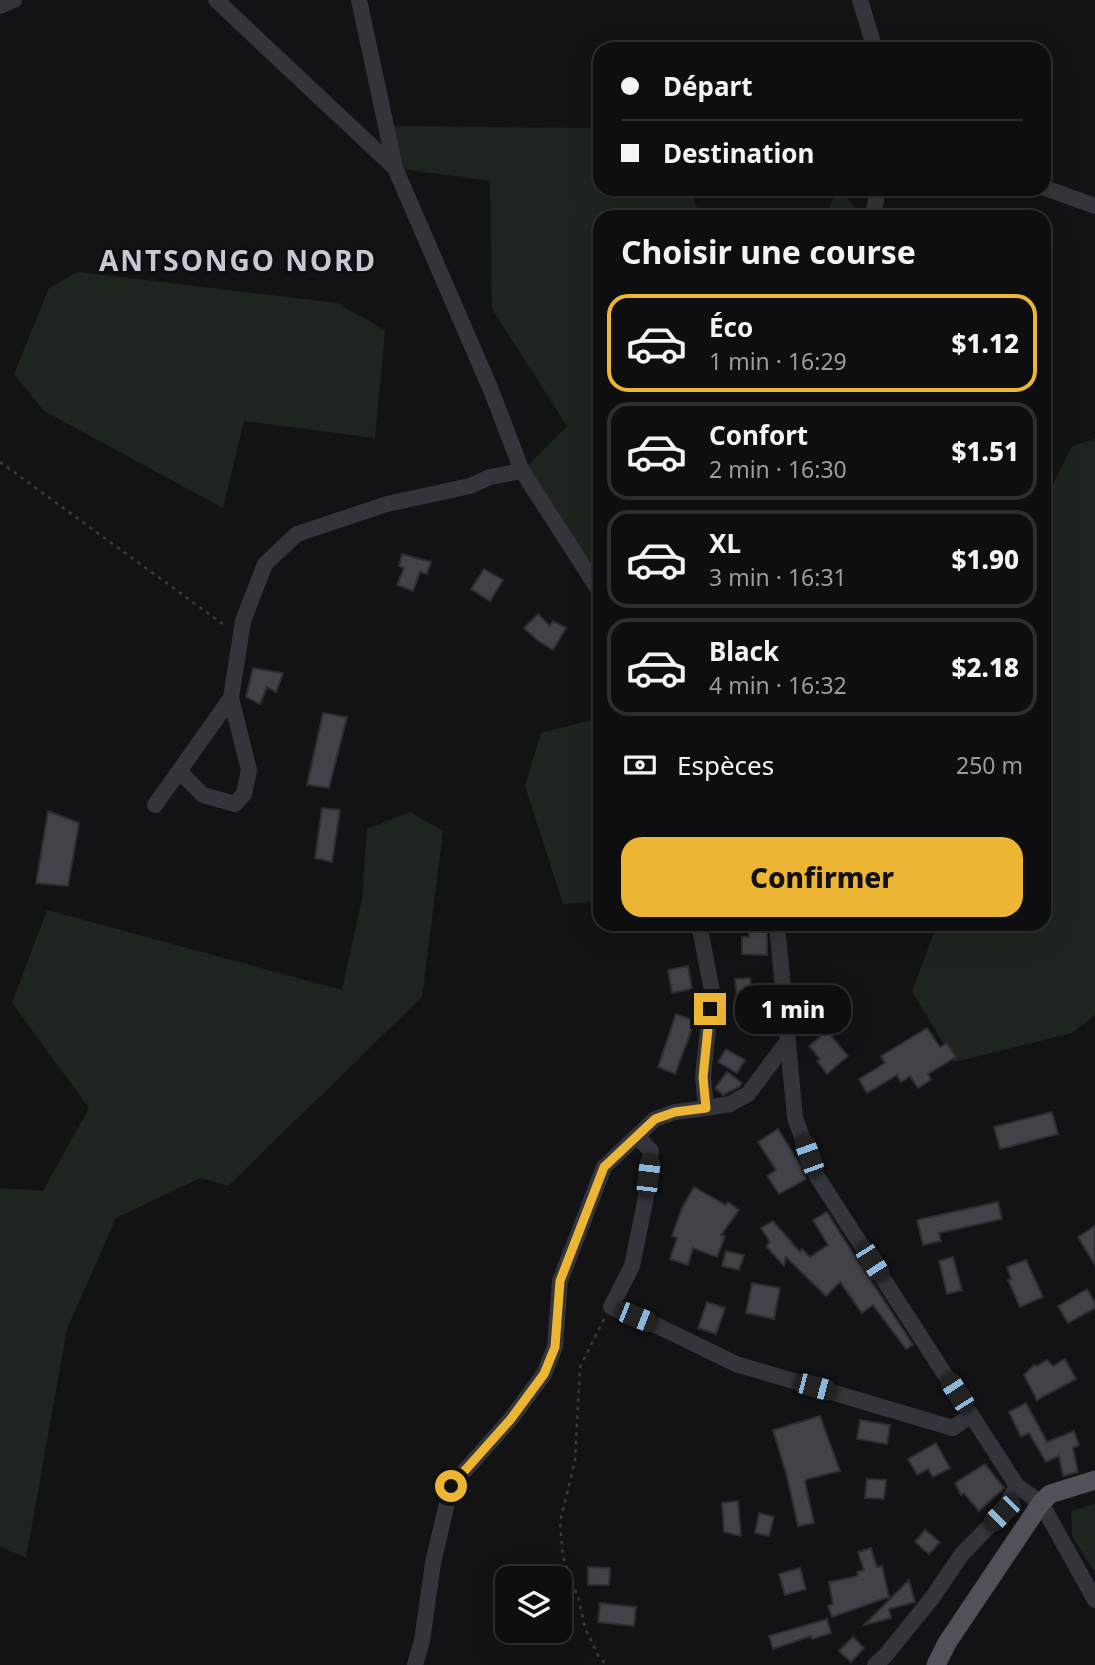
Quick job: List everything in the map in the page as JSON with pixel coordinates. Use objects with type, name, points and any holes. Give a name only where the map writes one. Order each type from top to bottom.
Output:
[{"type":"main road","points":[[936,1665],[947,1643],[1041,1503],[1050,1494],[1095,1480]]},
{"type":"street","points":[[0,6],[14,0]]},
{"type":"street","points":[[216,0],[395,168]]},
{"type":"street","points":[[359,0],[395,168],[491,390],[522,471],[593,581]]},
{"type":"street","points":[[860,0],[874,42]]},
{"type":"street","points":[[1051,190],[1095,206]]},
{"type":"street","points":[[180,772],[203,795],[235,804],[244,794],[250,770],[232,698],[243,621],[265,564],[297,534],[387,504],[470,486],[490,477],[522,471]]},
{"type":"street","points":[[155,805],[232,698]]},
{"type":"street","points":[[700,931],[712,991],[703,1077],[706,1108]]},
{"type":"street","points":[[778,931],[795,1118],[816,1175],[1017,1486],[1041,1503],[1095,1600]]},
{"type":"street","points":[[781,954],[786,931]]},
{"type":"street","points":[[415,1665],[422,1641],[433,1563],[451,1486],[510,1420],[544,1374],[555,1347],[560,1281],[604,1167],[655,1119],[675,1112],[730,1104],[748,1094],[787,1042]]},
{"type":"street","points":[[636,1136],[651,1151],[645,1202],[632,1266],[611,1307],[660,1327],[736,1364],[792,1381],[953,1428],[971,1415]]},
{"type":"street","points":[[875,1665],[932,1598],[962,1554],[1002,1513],[1017,1486]]},
{"type":"path","points":[[0,462],[240,636]]},
{"type":"path","points":[[607,1665],[599,1657],[585,1628],[579,1600],[563,1558],[560,1522],[575,1461],[580,1367],[596,1330],[611,1307]]},
{"type":"shaded area","points":[[386,126],[593,128],[593,196],[692,196],[698,210],[593,210],[593,581],[522,471],[567,426],[492,309],[490,181],[395,168]]},
{"type":"shaded area","points":[[834,196],[846,196],[857,210],[828,210]]},
{"type":"shaded area","points":[[78,272],[337,303],[385,330],[375,438],[244,421],[223,508],[44,411],[14,374],[49,288]]},
{"type":"shaded area","points":[[1095,439],[1095,1015],[1072,1033],[955,1062],[912,992],[934,931],[1051,931],[1051,488],[1072,446]]},
{"type":"shaded area","points":[[593,720],[593,898],[590,902],[563,904],[525,786],[541,733]]},
{"type":"shaded area","points":[[410,812],[443,831],[422,997],[228,1186],[200,1178],[116,1218],[67,1329],[26,1558],[0,1546],[0,1188],[43,1191],[89,1108],[12,1003],[47,910],[342,990],[362,899],[367,829]]},
{"type":"shaded area","points":[[1095,1504],[1095,1573],[1072,1536],[1071,1511]]},
{"type":"building","points":[[402,554],[431,562],[427,574],[420,572],[413,591],[397,585],[404,568],[399,566]]},
{"type":"building","points":[[484,569],[503,580],[490,601],[471,589]]},
{"type":"building","points":[[538,614],[550,626],[553,621],[566,628],[553,650],[524,628]]},
{"type":"building","points":[[253,668],[283,673],[276,692],[267,687],[260,704],[246,697]]},
{"type":"building","points":[[323,713],[347,717],[329,788],[307,785]]},
{"type":"building","points":[[322,808],[340,810],[332,862],[315,858]]},
{"type":"building","points":[[48,811],[79,823],[68,886],[36,883]]},
{"type":"building","points":[[749,931],[767,931],[767,955],[742,954],[742,937],[749,937]]},
{"type":"building","points":[[688,966],[692,989],[672,993],[668,970]]},
{"type":"building","points":[[750,978],[752,999],[737,1000],[735,979]]},
{"type":"building","points":[[676,1014],[695,1021],[675,1074],[658,1067]]},
{"type":"building","points":[[927,1028],[940,1047],[947,1043],[956,1057],[928,1074],[931,1080],[918,1088],[910,1076],[901,1082],[897,1075],[867,1093],[859,1079],[885,1063],[881,1056]]},
{"type":"building","points":[[827,1031],[848,1056],[827,1074],[817,1061],[820,1059],[809,1046]]},
{"type":"building","points":[[726,1049],[745,1060],[737,1073],[718,1062]]},
{"type":"building","points":[[727,1072],[742,1083],[723,1095],[715,1088]]},
{"type":"building","points":[[1052,1112],[1058,1134],[1000,1149],[994,1127]]},
{"type":"building","points":[[778,1129],[806,1179],[779,1194],[767,1176],[776,1170],[758,1142]]},
{"type":"building","points":[[694,1187],[726,1205],[728,1202],[739,1210],[721,1235],[725,1236],[717,1257],[693,1248],[688,1265],[670,1259],[677,1238],[672,1236],[682,1208]]},
{"type":"building","points":[[998,1202],[1002,1219],[939,1233],[941,1241],[923,1245],[917,1220]]},
{"type":"building","points":[[827,1212],[913,1345],[906,1349],[873,1305],[862,1313],[840,1282],[826,1296],[786,1257],[784,1266],[766,1246],[770,1242],[761,1228],[773,1221],[800,1252],[802,1249],[810,1257],[828,1245],[813,1220]]},
{"type":"building","points":[[1095,1226],[1095,1265],[1078,1237]]},
{"type":"building","points":[[726,1251],[744,1255],[739,1270],[722,1266]]},
{"type":"building","points":[[953,1257],[962,1290],[947,1294],[939,1261]]},
{"type":"building","points":[[1026,1260],[1043,1297],[1020,1307],[1008,1280],[1011,1279],[1007,1267]]},
{"type":"building","points":[[752,1283],[780,1288],[774,1319],[746,1313]]},
{"type":"building","points":[[1087,1289],[1095,1308],[1068,1323],[1058,1306]]},
{"type":"building","points":[[707,1302],[725,1308],[716,1334],[698,1328]]},
{"type":"building","points":[[1065,1359],[1076,1379],[1037,1400],[1024,1375],[1034,1365],[1047,1360],[1053,1366]]},
{"type":"building","points":[[1026,1403],[1047,1442],[1074,1431],[1079,1445],[1073,1448],[1078,1472],[1063,1476],[1059,1456],[1046,1462],[1029,1433],[1021,1437],[1009,1412]]},
{"type":"building","points":[[820,1416],[840,1471],[807,1479],[805,1482],[814,1523],[798,1526],[773,1430]]},
{"type":"building","points":[[860,1420],[890,1425],[887,1444],[857,1439]]},
{"type":"building","points":[[936,1443],[950,1468],[933,1477],[928,1469],[917,1475],[908,1459]]},
{"type":"building","points":[[985,1464],[1004,1488],[979,1511],[964,1493],[961,1495],[955,1483]]},
{"type":"building","points":[[867,1479],[886,1480],[884,1499],[865,1498]]},
{"type":"building","points":[[738,1501],[741,1536],[724,1532],[722,1503]]},
{"type":"building","points":[[759,1513],[774,1517],[769,1536],[755,1533]]},
{"type":"building","points":[[925,1530],[940,1542],[929,1554],[915,1542]]},
{"type":"building","points":[[871,1548],[877,1567],[882,1566],[889,1597],[832,1617],[828,1606],[833,1604],[829,1582],[858,1576],[857,1572],[864,1570],[858,1552]]},
{"type":"building","points":[[588,1567],[610,1568],[609,1585],[588,1585]]},
{"type":"building","points":[[800,1568],[806,1589],[785,1595],[779,1574]]},
{"type":"building","points":[[909,1580],[915,1602],[889,1609],[891,1618],[864,1625]]},
{"type":"building","points":[[600,1603],[636,1607],[634,1626],[598,1622]]},
{"type":"building","points":[[827,1619],[831,1633],[812,1639],[811,1636],[773,1649],[769,1636]]},
{"type":"building","points":[[853,1637],[864,1648],[851,1662],[839,1651]]},
{"type":"district","name":"ANTSONGO NORD","points":[[238,261]]},
{"type":"route","points":[[451,1486],[510,1420],[544,1374],[555,1347],[560,1281],[604,1167],[655,1119],[675,1112],[706,1108],[703,1077],[710,1009]]}]
